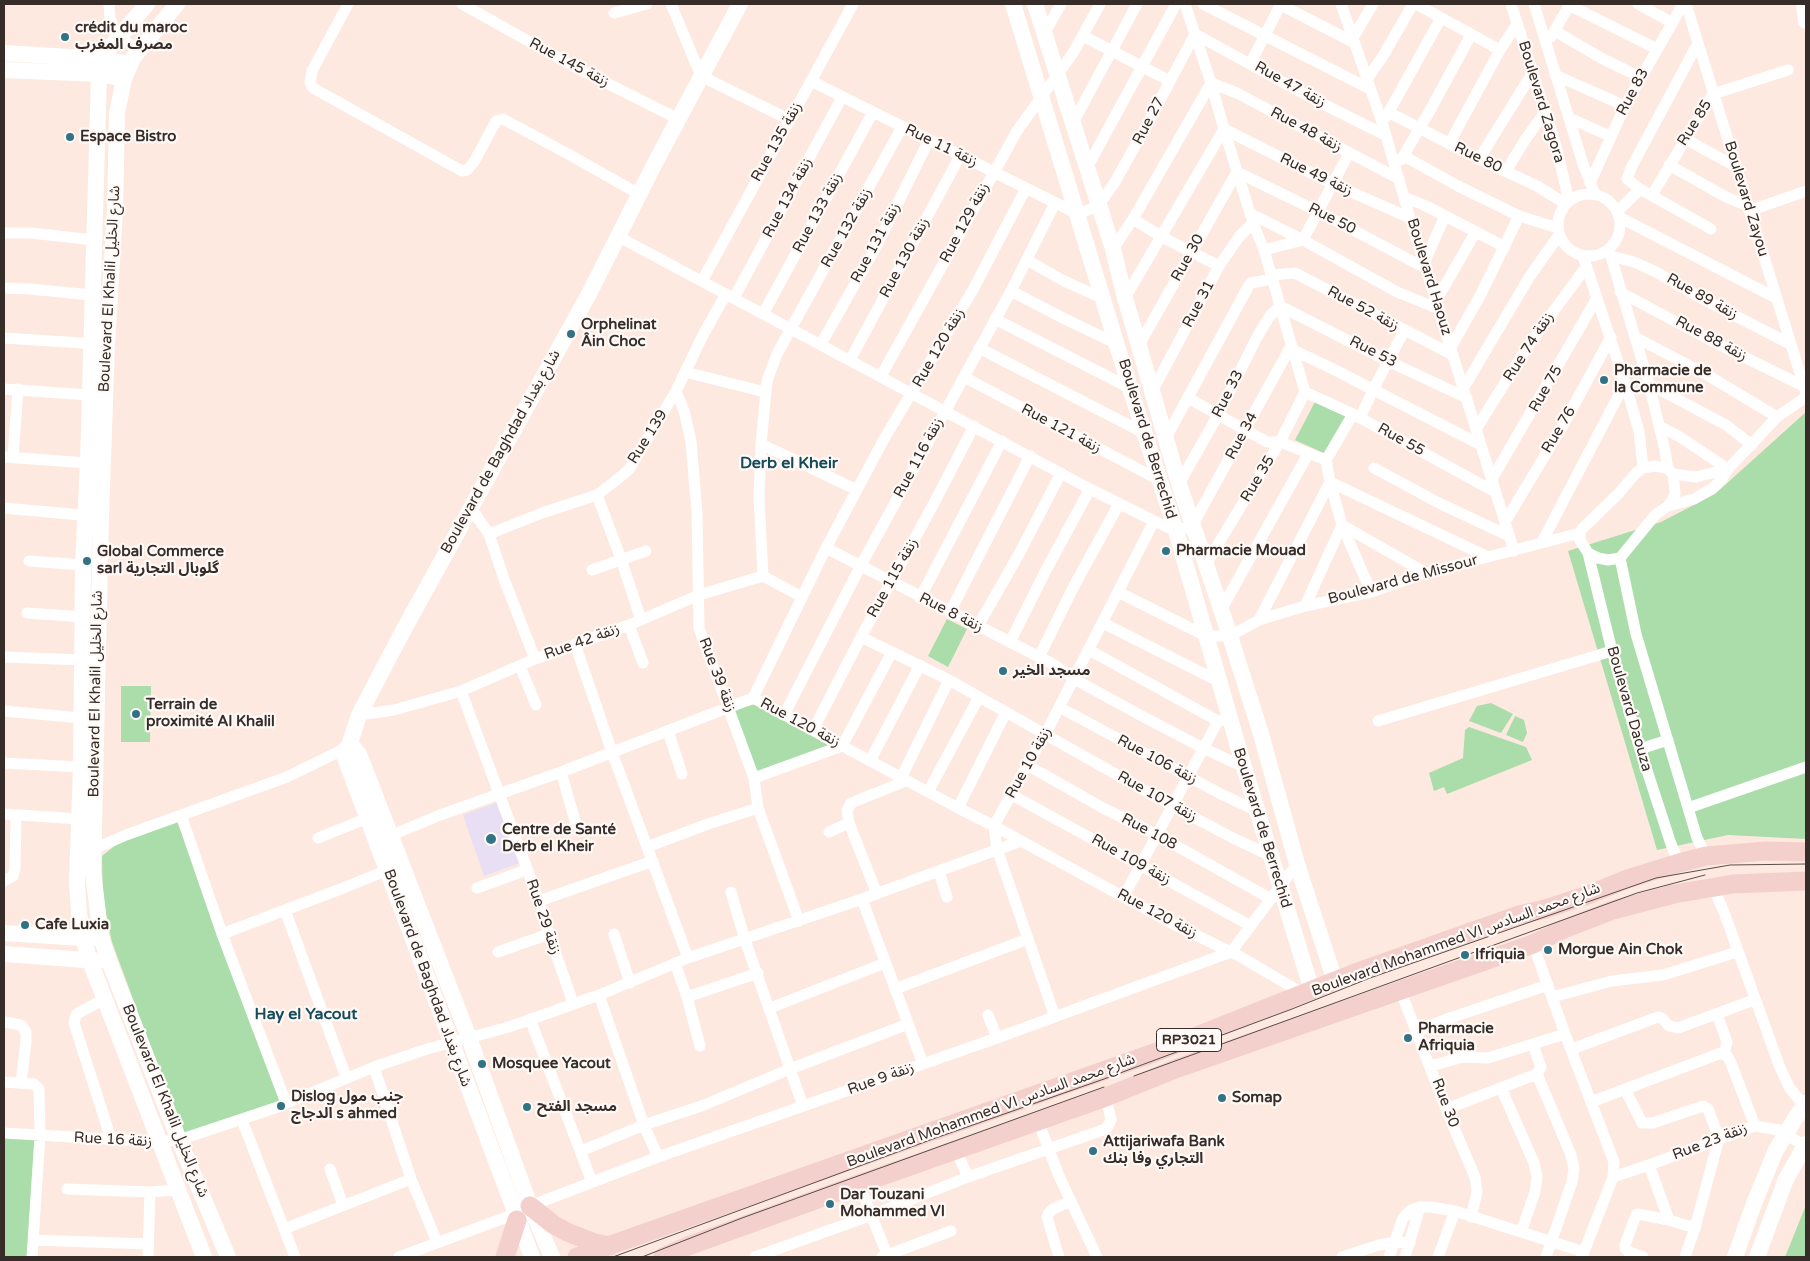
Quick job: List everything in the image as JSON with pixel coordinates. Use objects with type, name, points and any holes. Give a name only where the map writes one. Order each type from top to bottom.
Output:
[{"type":"main road","name":"Boulevard Mohammed VI شارع محمد السادس","points":[[577,1257],[1146,1056],[1335,981],[1519,914],[1567,902],[1627,879],[1706,856],[1766,851],[1806,852]]},
{"type":"main road","name":"Boulevard Mohammed VI شارع محمد السادس","points":[[663,1257],[690,1252],[859,1184],[1106,1097],[1178,1068],[1401,992],[1533,944],[1564,929],[1613,910],[1650,899],[1713,887],[1760,882],[1806,881]]},
{"type":"main road","points":[[505,1257],[521,1213],[595,1243],[610,1246]]},
{"type":"street","points":[[4,70],[131,65],[110,18],[109,4]]},
{"type":"street","points":[[101,67],[119,36],[147,4]]},
{"type":"street","name":"Boulevard El Khalil شارع الخليل","points":[[177,4],[131,65],[118,113],[115,210],[107,344],[93,516],[93,872],[101,937],[109,961],[179,1140],[228,1257]]},
{"type":"street","points":[[348,4],[312,71],[310,82],[313,88],[462,171],[467,170],[474,162],[496,121],[503,119],[639,194]]},
{"type":"street","name":"Rue 145 زنقة","points":[[462,4],[573,66],[678,119]]},
{"type":"street","points":[[614,13],[648,4]]},
{"type":"street","points":[[670,4],[701,76],[790,120]]},
{"type":"street","name":"Boulevard de Baghdad شارع بغداد","points":[[383,838],[368,818],[345,758],[359,715],[619,237],[639,194],[740,4]]},
{"type":"street","name":"Rue 135 زنقة","points":[[702,281],[853,4]]},
{"type":"street","name":"Boulevard de Berrechid","points":[[1014,4],[1130,388],[1176,531],[1220,682],[1224,720],[1244,767],[1270,856],[1276,893],[1308,993]]},
{"type":"street","name":"Boulevard de Berrechid","points":[[1035,4],[1074,121],[1098,206],[1113,249],[1125,298],[1192,526],[1261,734],[1297,864],[1335,981]]},
{"type":"street","points":[[1044,34],[1061,4]]},
{"type":"street","name":"Rue 129 زنقة","points":[[881,376],[1017,131],[1058,75],[1083,36],[1100,4]]},
{"type":"street","points":[[1074,121],[1137,4]]},
{"type":"street","points":[[1088,166],[1176,4]]},
{"type":"street","points":[[1185,4],[1252,219],[1264,250],[1305,392]]},
{"type":"street","points":[[1204,4],[1265,36],[1368,84],[1412,4]]},
{"type":"street","points":[[1250,64],[1280,4],[1354,41],[1373,4]]},
{"type":"street","name":"Boulevard Haouz","points":[[1341,4],[1382,122],[1514,551]]},
{"type":"street","points":[[1416,4],[1500,50]]},
{"type":"street","name":"Boulevard Zagora","points":[[1511,4],[1556,146],[1568,202]]},
{"type":"street","name":"Boulevard Zagora","points":[[1534,4],[1568,118],[1595,194]]},
{"type":"street","points":[[1545,46],[1569,4],[1657,49]]},
{"type":"street","points":[[1638,4],[1671,22]]},
{"type":"street","name":"Rue 83","points":[[1590,183],[1610,136],[1640,77],[1671,22],[1685,4]]},
{"type":"street","name":"Boulevard Zayou","points":[[1685,4],[1805,392]]},
{"type":"street","points":[[1804,4],[1806,21]]},
{"type":"street","points":[[1382,122],[1390,112],[1442,18]]},
{"type":"street","points":[[1449,144],[1500,50],[1517,24]]},
{"type":"street","points":[[1555,31],[1601,58],[1640,77]]},
{"type":"street","name":"Rue 47 زنقة","points":[[1195,34],[1319,102],[1385,135]]},
{"type":"street","name":"Rue 27","points":[[1098,206],[1127,161],[1195,34]]},
{"type":"street","points":[[1395,168],[1404,156],[1471,35]]},
{"type":"street","points":[[1083,36],[1170,81]]},
{"type":"street","points":[[1698,43],[1631,168],[1628,181],[1711,229]]},
{"type":"street","points":[[4,53],[101,67]]},
{"type":"street","name":"Boulevard El Khalil شارع الخليل","points":[[101,67],[89,395],[88,463],[93,516],[83,565],[82,767],[77,881],[79,913],[83,938],[90,961],[204,1257]]},
{"type":"street","name":"Rue 85","points":[[1652,195],[1713,94],[1788,70]]},
{"type":"street","points":[[1479,159],[1533,72]]},
{"type":"street","points":[[1555,76],[1625,106]]},
{"type":"street","name":"Rue 11 زنقة","points":[[811,81],[1078,214]]},
{"type":"street","points":[[1113,249],[1133,219],[1211,83]]},
{"type":"street","name":"Rue 48 زنقة","points":[[1211,83],[1237,94],[1399,179]]},
{"type":"street","name":"Rue 134 زنقة","points":[[730,296],[842,97]]},
{"type":"street","name":"Rue 133 زنقة","points":[[764,314],[873,112]]},
{"type":"street","name":"Rue 80","points":[[1390,112],[1419,129],[1568,202]]},
{"type":"street","points":[[1506,171],[1545,112]]},
{"type":"street","points":[[1568,118],[1610,136]]},
{"type":"street","name":"Rue 132 زنقة","points":[[763,576],[759,498],[761,444],[767,381],[777,354],[792,330],[902,127]]},
{"type":"street","points":[[1125,298],[1224,130]]},
{"type":"street","name":"Rue 49 زنقة","points":[[1224,130],[1333,184],[1410,218]]},
{"type":"street","points":[[1685,139],[1735,166]]},
{"type":"street","name":"Rue 131 زنقة","points":[[821,344],[877,245],[929,140]]},
{"type":"street","points":[[1264,250],[1303,240],[1349,153]]},
{"type":"street","name":"Rue 130 زنقة","points":[[850,360],[960,156]]},
{"type":"street","points":[[1404,156],[1458,186],[1519,216],[1558,231]]},
{"type":"street","points":[[1669,166],[1748,209],[1806,191]]},
{"type":"street","name":"Rue 50","points":[[1237,172],[1425,266]]},
{"type":"street","name":"Rue 30","points":[[1139,345],[1237,172]]},
{"type":"street","name":"Rue 120 زنقة","points":[[1026,188],[974,288],[884,439],[826,548],[753,698],[1173,924],[1308,993]]},
{"type":"street","points":[[1618,215],[1640,188]]},
{"type":"street","points":[[1643,468],[1639,431],[1626,383],[1585,262],[1568,249],[1558,231],[1558,219],[1568,202],[1578,196],[1595,194],[1610,202],[1618,215],[1620,224],[1618,238],[1610,253],[1620,292],[1649,384],[1670,471],[1675,493],[1668,506]]},
{"type":"street","points":[[1404,197],[1426,206],[1505,247]]},
{"type":"street","name":"Rue 116 زنقة","points":[[784,715],[860,567],[1011,291],[1055,203]]},
{"type":"street","points":[[1078,214],[1098,206]]},
{"type":"street","points":[[95,210],[115,210]]},
{"type":"street","points":[[1618,215],[1776,298]]},
{"type":"street","points":[[1425,266],[1445,216]]},
{"type":"street","points":[[1452,351],[1519,216]]},
{"type":"street","points":[[1133,219],[1162,237],[1219,266]]},
{"type":"street","points":[[1252,219],[1303,240],[1397,292],[1437,305],[1475,233]]},
{"type":"street","name":"Rue 31","points":[[1153,390],[1219,266],[1252,219]]},
{"type":"street","points":[[1465,393],[1530,276],[1558,231]]},
{"type":"street","points":[[4,233],[31,233],[94,240]]},
{"type":"street","points":[[619,237],[1154,522],[1176,531],[1192,526]]},
{"type":"street","points":[[1585,262],[1597,256],[1610,253]]},
{"type":"street","name":"Rue 89 زنقة","points":[[1610,253],[1656,272],[1699,297],[1790,344]]},
{"type":"street","points":[[1027,260],[1064,281],[1104,299]]},
{"type":"street","name":"Rue 74 زنقة","points":[[1476,429],[1528,346],[1585,262]]},
{"type":"street","name":"Rue 52 زنقة","points":[[1188,398],[1251,283],[1272,277],[1295,273],[1404,331],[1452,351]]},
{"type":"street","points":[[4,288],[92,295]]},
{"type":"street","points":[[1011,291],[1117,344]]},
{"type":"street","name":"Rue 88 زنقة","points":[[1620,292],[1805,392]]},
{"type":"street","name":"Rue 139","points":[[489,534],[542,513],[597,495],[624,474],[630,468],[676,391],[703,335],[730,296]]},
{"type":"street","name":"Rue 75","points":[[1492,479],[1597,298]]},
{"type":"street","name":"Rue 53","points":[[1280,306],[1388,361],[1465,393]]},
{"type":"street","name":"Rue 33","points":[[1180,484],[1218,415],[1256,339],[1269,317],[1280,306]]},
{"type":"street","points":[[995,319],[1130,388]]},
{"type":"street","points":[[1371,592],[1342,525],[1326,460],[1373,390],[1404,331]]},
{"type":"street","name":"Rue 76","points":[[1506,522],[1562,427],[1611,337]]},
{"type":"street","points":[[1635,337],[1709,376],[1777,417]]},
{"type":"street","points":[[4,338],[107,344]]},
{"type":"street","points":[[979,348],[1146,434]]},
{"type":"street","points":[[1292,348],[1481,445]]},
{"type":"street","name":"Rue 34","points":[[1192,526],[1292,348]]},
{"type":"street","points":[[685,372],[765,392]]},
{"type":"street","name":"Rue 121 زنقة","points":[[964,377],[1159,480]]},
{"type":"street","points":[[1542,542],[1626,383]]},
{"type":"street","points":[[1649,384],[1726,425],[1752,444]]},
{"type":"street","points":[[4,389],[89,395]]},
{"type":"street","points":[[18,389],[9,457],[88,463]]},
{"type":"street","name":"Rue 39 زنقة","points":[[676,391],[684,411],[691,441],[696,513],[699,628],[754,778],[758,808],[798,921]]},
{"type":"street","name":"Rue 55","points":[[1305,392],[1357,416],[1495,492]]},
{"type":"street","name":"Rue 35","points":[[1206,564],[1280,442],[1305,392]]},
{"type":"street","points":[[1728,469],[1696,477],[1655,466],[1643,468],[1636,473],[1580,533],[1580,540],[1588,553],[1598,558],[1608,560],[1620,558],[1656,514],[1668,506],[1694,499],[1714,488],[1728,469],[1777,417],[1805,392]]},
{"type":"street","points":[[1167,436],[1188,398],[1267,442],[1280,442],[1326,460]]},
{"type":"street","name":"Rue 115 زنقة","points":[[813,730],[974,426]]},
{"type":"street","points":[[1659,426],[1680,437],[1728,469]]},
{"type":"street","points":[[920,598],[1002,441]]},
{"type":"street","points":[[761,444],[857,490]]},
{"type":"street","points":[[1221,610],[1308,454]]},
{"type":"street","points":[[950,612],[1030,456]]},
{"type":"street","points":[[1374,468],[1439,503],[1509,536]]},
{"type":"street","points":[[978,626],[1020,554],[1061,473]]},
{"type":"street","points":[[1330,482],[1488,557]]},
{"type":"street","points":[[1259,620],[1330,482]]},
{"type":"street","points":[[1010,642],[1090,489]]},
{"type":"street","points":[[597,495],[621,559],[640,620]]},
{"type":"street","points":[[1039,656],[1074,586],[1119,504]]},
{"type":"street","points":[[4,508],[93,516]]},
{"type":"street","points":[[471,508],[489,534],[535,659]]},
{"type":"street","name":"Rue 10 زنقة","points":[[994,826],[1045,735],[1154,522]]},
{"type":"street","points":[[1342,525],[1426,573]]},
{"type":"street","points":[[1305,606],[1342,525]]},
{"type":"street","name":"Boulevard de Missour","points":[[1230,636],[1259,620],[1305,606],[1371,592],[1426,573],[1580,533]]},
{"type":"street","name":"Rue 8 زنقة","points":[[826,548],[920,598],[1039,656],[1074,679],[1203,748],[1244,767]]},
{"type":"street","points":[[592,570],[646,551]]},
{"type":"street","name":"Boulevard Daouza","points":[[1588,553],[1612,651],[1640,749],[1679,863]]},
{"type":"street","name":"Boulevard Daouza","points":[[1620,558],[1636,634],[1697,838],[1706,856]]},
{"type":"street","points":[[29,561],[83,565]]},
{"type":"street","points":[[763,576],[802,597]]},
{"type":"street","name":"Rue 42 زنقة","points":[[359,715],[394,710],[461,691],[535,659],[629,626],[699,596],[763,576]]},
{"type":"street","points":[[1118,592],[1206,636],[1230,636]]},
{"type":"street","points":[[27,613],[84,617]]},
{"type":"street","points":[[1103,623],[1220,682]]},
{"type":"street","points":[[629,626],[642,663]]},
{"type":"street","name":"Rue 107 زنقة","points":[[861,637],[949,680],[1172,806],[1270,856]]},
{"type":"street","points":[[575,644],[612,752],[688,958]]},
{"type":"street","points":[[1089,650],[1224,720],[1203,748],[1124,896]]},
{"type":"street","points":[[1378,721],[1612,651]]},
{"type":"street","points":[[754,778],[842,746],[892,652]]},
{"type":"street","points":[[4,657],[82,660]]},
{"type":"street","points":[[870,761],[920,665]]},
{"type":"street","points":[[520,666],[536,705]]},
{"type":"street","points":[[877,894],[846,812],[850,803],[904,779],[949,680]]},
{"type":"street","name":"Rue 29 زنقة","points":[[461,691],[539,901],[573,1003]]},
{"type":"street","points":[[928,792],[979,697]]},
{"type":"street","points":[[383,838],[753,698]]},
{"type":"street","name":"Rue 106 زنقة","points":[[1059,707],[1219,794],[1257,811]]},
{"type":"street","points":[[4,711],[82,718]]},
{"type":"street","points":[[958,808],[1006,712]]},
{"type":"street","points":[[668,731],[682,774]]},
{"type":"street","points":[[1640,749],[1668,740]]},
{"type":"street","points":[[93,842],[126,835],[287,777],[338,752],[350,743]]},
{"type":"street","name":"Boulevard de Baghdad شارع بغداد","points":[[350,743],[359,754],[383,838],[394,867],[468,1038],[521,1213]]},
{"type":"street","points":[[4,763],[82,767]]},
{"type":"street","name":"Rue 108","points":[[1027,765],[1103,808],[1276,893]]},
{"type":"street","points":[[1688,808],[1806,767]]},
{"type":"street","points":[[561,772],[576,824]]},
{"type":"street","name":"Rue 109 زنقة","points":[[1012,795],[1251,926]]},
{"type":"street","points":[[648,846],[758,808]]},
{"type":"street","points":[[4,814],[80,819]]},
{"type":"street","points":[[182,815],[222,934],[286,1103]]},
{"type":"street","points":[[4,881],[13,876],[15,870],[16,816]]},
{"type":"street","points":[[318,838],[368,818]]},
{"type":"street","points":[[829,832],[849,823]]},
{"type":"street","points":[[994,826],[996,849],[1055,1017]]},
{"type":"street","points":[[592,1182],[530,1019],[599,995],[688,958],[877,894],[1021,841]]},
{"type":"street","points":[[539,901],[653,861]]},
{"type":"street","points":[[1231,952],[1297,864]]},
{"type":"street","points":[[222,934],[394,867]]},
{"type":"street","name":"Boulevard de Baghdad شارع بغداد","points":[[394,867],[451,1042],[521,1213]]},
{"type":"street","points":[[477,888],[526,870]]},
{"type":"street","points":[[939,872],[947,897]]},
{"type":"street","points":[[1713,887],[1724,912],[1754,1000],[1786,1082],[1805,1104],[1772,1159],[1734,1257]]},
{"type":"street","points":[[731,892],[745,940],[804,1106]]},
{"type":"street","points":[[862,899],[923,1064]]},
{"type":"street","points":[[285,910],[346,1077]]},
{"type":"street","points":[[4,933],[83,938],[101,937]]},
{"type":"street","points":[[498,952],[549,934]]},
{"type":"street","points":[[614,934],[630,983]]},
{"type":"street","points":[[895,989],[1028,939]]},
{"type":"street","points":[[1389,1257],[1403,1218],[1411,1210],[1431,1207],[1455,1212],[1521,1232],[1583,1254],[1613,1177],[1614,1162],[1533,944]]},
{"type":"street","name":"Rue 9 زنقة","points":[[399,1257],[521,1213],[592,1182],[658,1157],[997,1038],[1231,952]]},
{"type":"street","points":[[1552,997],[1612,981],[1664,975],[1737,952]]},
{"type":"street","points":[[4,954],[109,961]]},
{"type":"street","points":[[675,963],[687,997],[700,1046]]},
{"type":"street","points":[[770,1008],[885,963]]},
{"type":"street","points":[[687,997],[758,973]]},
{"type":"street","points":[[1416,1032],[1444,1020],[1548,985]]},
{"type":"street","name":"Rue 30","points":[[1401,992],[1446,1109],[1475,1177],[1477,1192],[1471,1217]]},
{"type":"street","points":[[599,995],[644,1125],[658,1157]]},
{"type":"street","points":[[105,999],[76,1015],[74,1023],[111,1139]]},
{"type":"street","points":[[1572,1049],[1658,1017],[1662,1018],[1669,1026],[1678,1028],[1754,1000]]},
{"type":"street","points":[[1717,1014],[1727,1042],[1728,1058],[1754,1126]]},
{"type":"street","points":[[988,1015],[997,1038]]},
{"type":"street","name":"Rue 16 زنقة","points":[[4,1133],[159,1142],[179,1140],[242,1120],[374,1067],[530,1019]]},
{"type":"street","points":[[4,1022],[21,1025],[26,1032],[21,1083]]},
{"type":"street","points":[[581,1151],[644,1125],[704,1105],[790,1068],[908,1024]]},
{"type":"street","points":[[1431,1066],[1464,1057],[1488,1058],[1565,1034]]},
{"type":"street","points":[[1446,1109],[1537,1074],[1541,1067],[1533,1045]]},
{"type":"street","points":[[1591,1102],[1715,1054],[1728,1058]]},
{"type":"street","points":[[374,1067],[411,1179],[437,1242]]},
{"type":"street","points":[[1537,1074],[1571,1155],[1574,1169],[1572,1182],[1546,1257]]},
{"type":"street","points":[[4,1082],[36,1085],[39,1089],[40,1136],[32,1257]]},
{"type":"street","points":[[1501,1088],[1534,1163],[1537,1177],[1535,1192],[1521,1232]]},
{"type":"street","points":[[1626,1088],[1642,1123],[1653,1123],[1703,1106],[1708,1109],[1719,1138],[1695,1228],[1685,1257]]},
{"type":"street","points":[[755,1257],[872,1215],[968,1177],[1107,1128],[1111,1120],[1106,1097]]},
{"type":"street","points":[[242,1120],[295,1257]]},
{"type":"street","points":[[1038,1121],[1071,1201],[1097,1257]]},
{"type":"street","name":"Rue 23 زنقة","points":[[1613,1177],[1754,1126],[1767,1126],[1806,1145]]},
{"type":"street","points":[[1757,1257],[1786,1179],[1806,1145]]},
{"type":"street","points":[[956,1150],[968,1177]]},
{"type":"street","points":[[1649,1165],[1669,1220]]},
{"type":"street","points":[[330,1169],[343,1205]]},
{"type":"street","points":[[284,1229],[411,1179]]},
{"type":"street","points":[[859,1184],[872,1215],[885,1256],[951,1231]]},
{"type":"street","points":[[67,1189],[150,1192],[178,1190]]},
{"type":"street","points":[[148,1257],[150,1192]]},
{"type":"street","points":[[1059,1257],[1047,1218],[1050,1211],[1071,1201]]},
{"type":"street","points":[[1404,1257],[1420,1208]]},
{"type":"street","points":[[1440,1257],[1455,1212]]},
{"type":"street","points":[[521,1213],[532,1257]]},
{"type":"street","points":[[521,1213],[552,1257]]},
{"type":"street","points":[[1643,1257],[1629,1252],[1624,1244],[1634,1216],[1638,1214],[1669,1220],[1695,1228]]},
{"type":"street","points":[[34,1240],[148,1244]]},
{"type":"street","points":[[1342,1257],[1394,1242],[1410,1242]]},
{"type":"shaded area","name":"Centre de Santé Derb el Kheir","points":[[498,802],[520,863],[484,876],[463,815]]},
{"type":"green space","points":[[1317,398],[1349,416],[1328,455],[1295,440]]},
{"type":"green space","points":[[1806,412],[1806,839],[1728,835],[1657,850],[1568,551],[1661,522],[1715,494]]},
{"type":"green space","points":[[947,619],[967,629],[948,667],[928,656]]},
{"type":"green space","name":"Terrain de proximité Al Khalil","points":[[121,686],[151,686],[150,742],[121,742]]},
{"type":"green space","points":[[1491,703],[1513,714],[1501,733],[1469,721],[1477,706]]},
{"type":"green space","points":[[755,704],[830,746],[755,773],[732,711]]},
{"type":"green space","points":[[1515,716],[1524,720],[1527,733],[1523,742],[1506,735]]},
{"type":"green space","points":[[1469,727],[1526,747],[1532,760],[1447,794],[1444,787],[1434,791],[1429,773],[1463,758],[1465,730]]},
{"type":"green space","points":[[180,817],[284,1104],[184,1138],[112,942],[103,902],[102,856],[127,836]]},
{"type":"green space","points":[[4,1134],[40,1137],[32,1257],[4,1257]]},
{"type":"green space","points":[[1806,1205],[1806,1257],[1785,1257]]},
{"type":"tram line","points":[[613,1257],[930,1140],[1104,1079],[1370,978],[1656,878],[1730,865],[1806,864]]},
{"type":"tram line","points":[[1134,1076],[1637,893],[1705,875]]},
{"type":"tram line","points":[[642,1257],[742,1218],[1104,1087]]},
{"type":"place","name":"crédit du maroc مصرف المغرب","points":[[65,37]]},
{"type":"place","name":"Espace Bistro","points":[[70,137]]},
{"type":"place","name":"Orphelinat Âin Choc","points":[[571,334]]},
{"type":"place","name":"Pharmacie de la Commune","points":[[1604,380]]},
{"type":"place","name":"Pharmacie Mouad","points":[[1166,551]]},
{"type":"place","name":"Global Commerce sarl گلوبال التجارية","points":[[87,561]]},
{"type":"place","name":"مسجد الخير","points":[[1003,671]]},
{"type":"place","name":"Terrain de proximité Al Khalil","points":[[136,714]]},
{"type":"place","name":"Centre de Santé Derb el Kheir","points":[[491,839]]},
{"type":"place","name":"Cafe Luxia","points":[[25,925]]},
{"type":"place","name":"Morgue Ain Chok","points":[[1548,950]]},
{"type":"place","name":"Ifriquia","points":[[1465,955]]},
{"type":"place","name":"Pharmacie Afriquia","points":[[1408,1038]]},
{"type":"place","name":"Mosquee Yacout","points":[[482,1064]]},
{"type":"place","name":"Somap","points":[[1222,1098]]},
{"type":"place","name":"Dislog جنب مول الدجاج s ahmed","points":[[281,1106]]},
{"type":"place","name":"مسجد الفتح","points":[[527,1107]]},
{"type":"place","name":"Attijariwafa Bank التجاري وفا بنك","points":[[1093,1151]]},
{"type":"place","name":"Dar Touzani Mohammed VI","points":[[830,1204]]},
{"type":"district","name":"Derb el Kheir","points":[[789,464]]},
{"type":"district","name":"Hay el Yacout","points":[[306,1015]]}]
